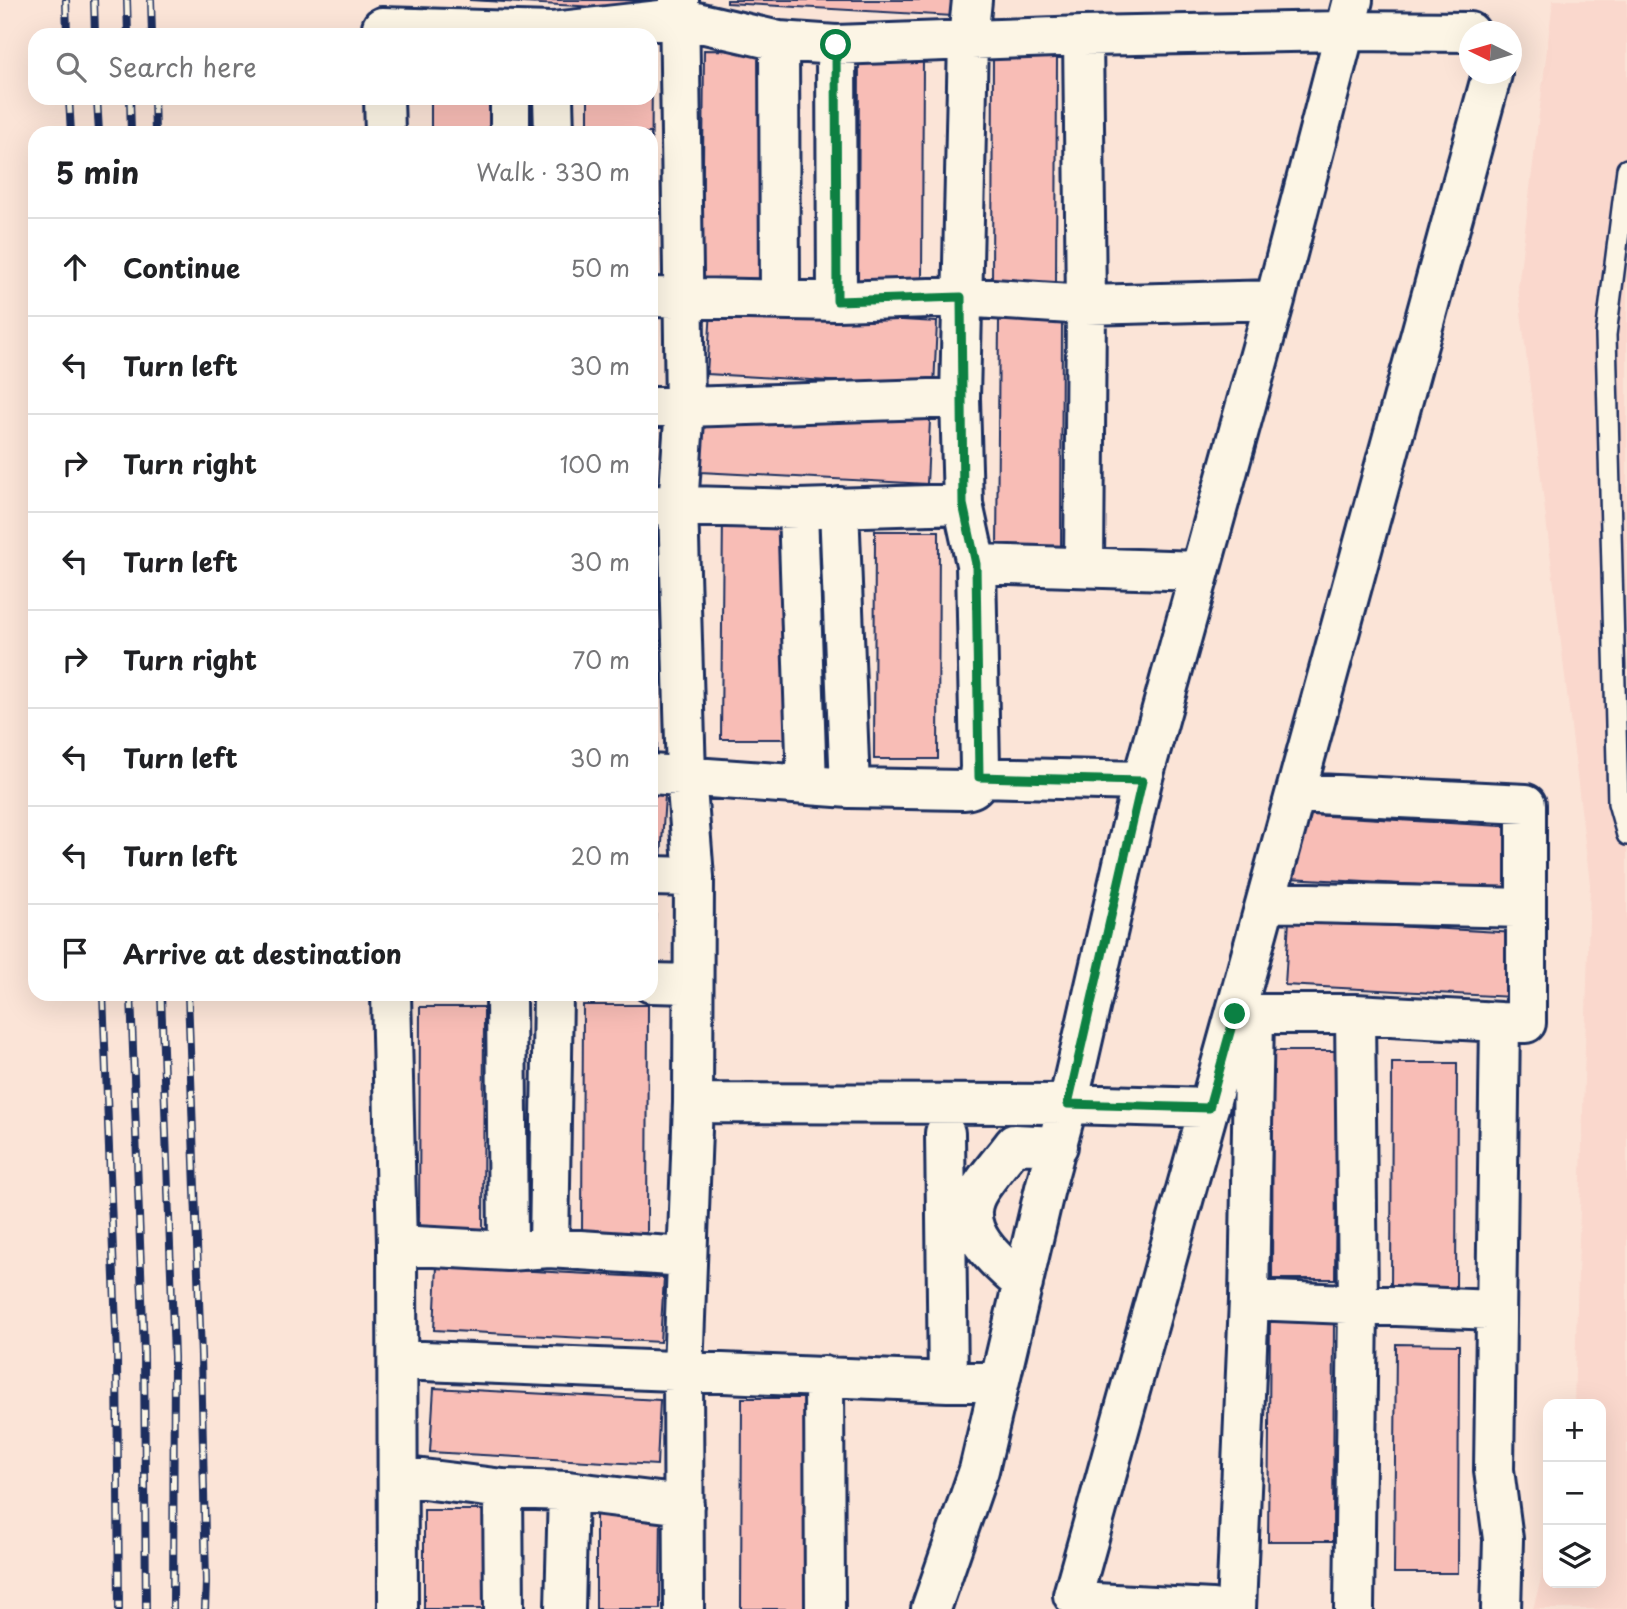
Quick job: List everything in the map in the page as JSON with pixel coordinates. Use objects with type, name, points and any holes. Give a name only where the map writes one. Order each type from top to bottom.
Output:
[{"type":"street","points":[[669,774],[850,788],[972,790],[978,785],[976,564],[963,504],[960,398],[968,40],[972,0]]},
{"type":"street","points":[[582,28],[679,9],[779,41],[836,45],[1083,36],[1349,16],[1459,31]]},
{"type":"street","points":[[679,9],[667,296],[668,407],[664,505],[669,774],[694,877],[692,1103],[683,1371],[684,1609]]},
{"type":"street","points":[[931,1609],[979,1470],[1045,1188],[1068,1104],[1142,781],[1275,300],[1349,16]]},
{"type":"street","points":[[384,21],[458,28]]},
{"type":"street","points":[[1083,36],[1086,305],[1084,568]]},
{"type":"street","points":[[779,41],[780,299]]},
{"type":"street","points":[[836,45],[837,301]]},
{"type":"street","points":[[1212,1609],[1083,1604],[1209,1108],[1245,1015],[1266,902],[1489,84]]},
{"type":"street","points":[[384,105],[385,126]]},
{"type":"street","points":[[510,105],[510,126]]},
{"type":"street","points":[[554,105],[554,126]]},
{"type":"street","points":[[667,296],[837,301],[961,297],[1086,305],[1275,300]]},
{"type":"street","points":[[668,407],[960,398]]},
{"type":"street","points":[[664,505],[798,509],[963,504]]},
{"type":"street","points":[[839,507],[850,788]]},
{"type":"street","points":[[798,509],[807,785]]},
{"type":"street","points":[[976,564],[1200,570]]},
{"type":"street","points":[[979,777],[1142,781]]},
{"type":"street","points":[[1245,1015],[1355,1014],[1526,1023],[1525,804],[1296,793]]},
{"type":"street","points":[[658,876],[694,877]]},
{"type":"street","points":[[1266,902],[1526,908]]},
{"type":"street","points":[[658,983],[692,984]]},
{"type":"street","points":[[391,1001],[397,1245],[398,1609]]},
{"type":"street","points":[[506,1001],[508,1251]]},
{"type":"street","points":[[549,1248],[553,1001]]},
{"type":"street","points":[[1354,1609],[1358,1304],[1355,1014]]},
{"type":"street","points":[[1236,1609],[1249,1300],[1245,1015]]},
{"type":"street","points":[[1500,1022],[1494,1310],[1494,1470],[1503,1539],[1501,1609]]},
{"type":"street","points":[[692,1103],[1068,1104],[1209,1108]]},
{"type":"street","points":[[945,1133],[948,1382]]},
{"type":"street","points":[[1023,1284],[989,1254],[972,1222],[975,1198],[1014,1144],[1058,1146]]},
{"type":"street","points":[[397,1245],[508,1251],[549,1248],[687,1257]]},
{"type":"street","points":[[1249,1300],[1494,1310]]},
{"type":"street","points":[[398,1360],[999,1382]]},
{"type":"street","points":[[824,1376],[825,1609]]},
{"type":"street","points":[[399,1476],[503,1489],[568,1490],[684,1505]]},
{"type":"street","points":[[503,1489],[504,1609]]},
{"type":"street","points":[[565,1609],[568,1490]]},
{"type":"lane","points":[[1627,169],[1606,335],[1617,387],[1618,803],[1627,835]]},
{"type":"shaded area","points":[[1553,0],[1627,0],[1627,1609],[1533,1609],[1543,1572],[1543,1588],[1606,1588],[1606,1399],[1574,1399],[1590,884],[1518,287]]},
{"type":"building","points":[[469,0],[652,0],[652,10]]},
{"type":"building","points":[[727,0],[954,0],[953,16],[727,3]]},
{"type":"building","points":[[704,50],[767,51],[766,279],[702,278]]},
{"type":"building","points":[[859,55],[923,55],[922,283],[858,283]]},
{"type":"building","points":[[993,56],[1057,56],[1056,285],[992,284]]},
{"type":"building","points":[[431,105],[495,105],[495,126],[431,126]]},
{"type":"building","points":[[588,105],[652,105],[652,126],[588,126]]},
{"type":"building","points":[[711,309],[937,322],[934,387],[707,374]]},
{"type":"building","points":[[999,320],[1062,320],[1061,548],[997,548]]},
{"type":"building","points":[[704,407],[930,420],[927,484],[700,472]]},
{"type":"building","points":[[723,511],[787,511],[786,739],[721,739]]},
{"type":"building","points":[[875,531],[939,531],[938,759],[874,759]]},
{"type":"building","points":[[658,795],[665,795],[661,859],[658,859]]},
{"type":"building","points":[[1293,814],[1519,827],[1516,890],[1289,878]]},
{"type":"building","points":[[1289,920],[1516,933],[1512,997],[1285,985]]},
{"type":"building","points":[[583,1005],[648,1005],[647,1233],[582,1233]]},
{"type":"building","points":[[420,1007],[484,1007],[483,1236],[419,1235]]},
{"type":"building","points":[[1273,1051],[1337,1051],[1335,1279],[1272,1279]]},
{"type":"building","points":[[1392,1063],[1457,1063],[1456,1291],[1391,1291]]},
{"type":"building","points":[[437,1266],[664,1278],[660,1342],[434,1330]]},
{"type":"building","points":[[1270,1313],[1334,1313],[1333,1541],[1268,1541]]},
{"type":"building","points":[[1396,1344],[1459,1345],[1458,1573],[1394,1573]]},
{"type":"building","points":[[434,1388],[660,1400],[657,1465],[430,1452]]},
{"type":"building","points":[[742,1398],[806,1398],[805,1609],[741,1609]]},
{"type":"building","points":[[596,1509],[661,1509],[660,1609],[596,1609]]},
{"type":"building","points":[[424,1510],[489,1510],[488,1609],[424,1609]]},
{"type":"railway","points":[[66,0],[67,28]]},
{"type":"railway","points":[[94,0],[95,28]]},
{"type":"railway","points":[[127,0],[128,28]]},
{"type":"railway","points":[[151,0],[152,28]]},
{"type":"railway","points":[[69,105],[71,126]]},
{"type":"railway","points":[[97,105],[99,126]]},
{"type":"railway","points":[[130,105],[131,126]]},
{"type":"railway","points":[[154,105],[155,126]]},
{"type":"railway","points":[[103,1001],[117,1354],[119,1609]]},
{"type":"railway","points":[[131,1001],[144,1353],[146,1609]]},
{"type":"railway","points":[[161,1001],[174,1357],[173,1609]]},
{"type":"railway","points":[[188,1001],[201,1356],[205,1609]]},
{"type":"route","points":[[836,45],[837,301],[961,297],[963,504],[976,564],[979,777],[1142,781],[1068,1104],[1209,1108],[1235,1014]]}]
